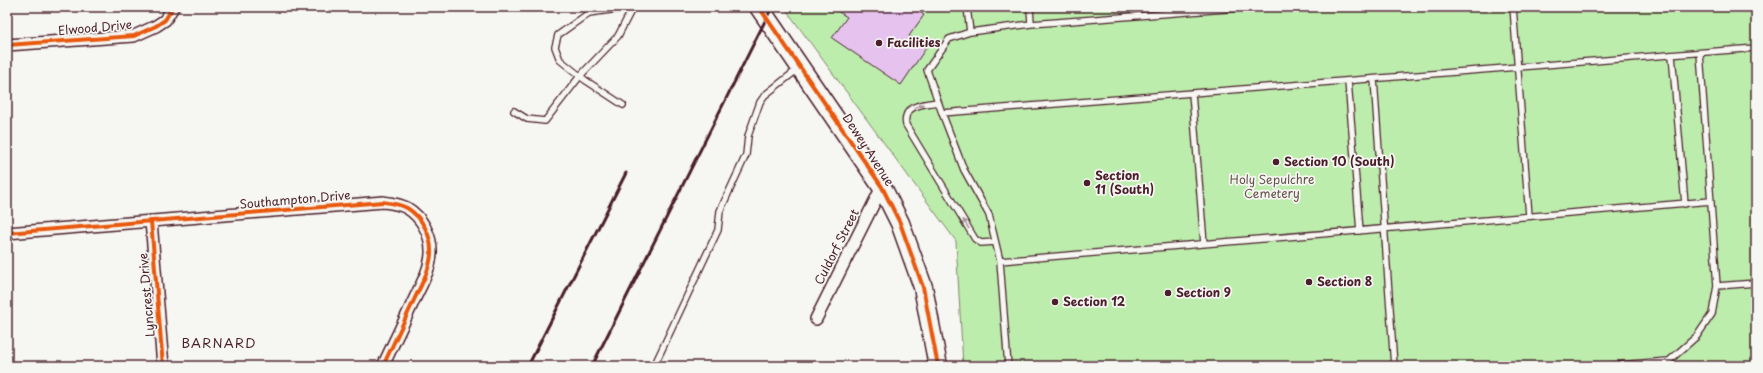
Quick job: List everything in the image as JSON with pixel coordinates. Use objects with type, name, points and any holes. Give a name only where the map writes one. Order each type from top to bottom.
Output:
[{"type":"main road","name":"Dewey Avenue","points":[[759,7],[882,187],[900,223],[917,268],[929,313],[938,366]]},
{"type":"street","name":"Elwood Drive","points":[[7,45],[134,36],[156,26],[165,20],[173,7]]},
{"type":"street","name":"Culdorf Street","points":[[816,319],[882,187]]},
{"type":"street","name":"Southampton Drive","points":[[7,233],[383,202],[406,208],[426,228],[431,244],[431,254],[426,273],[383,366]]},
{"type":"street","name":"Lyncrest Drive","points":[[151,221],[163,366]]},
{"type":"lane","points":[[514,111],[527,119],[544,121],[580,76],[618,36],[633,7],[589,13],[558,35],[555,47],[560,60],[580,76],[623,105]]},
{"type":"lane","points":[[968,7],[970,32]]},
{"type":"lane","points":[[1030,7],[1031,24]]},
{"type":"lane","points":[[1008,366],[1000,261],[989,214],[964,170],[927,70],[948,39],[970,32],[1031,24],[1188,9],[1252,7]]},
{"type":"lane","points":[[1513,7],[1529,216]]},
{"type":"lane","points":[[942,113],[1756,48]]},
{"type":"lane","points":[[1604,366],[1669,364],[1697,336],[1712,314],[1718,286],[1700,52]]},
{"type":"lane","points":[[1672,55],[1685,204]]},
{"type":"lane","points":[[656,362],[718,230],[720,211],[746,155],[748,136],[760,102],[764,95],[800,67]]},
{"type":"lane","points":[[1374,79],[1394,366]]},
{"type":"lane","points":[[1348,81],[1360,231]]},
{"type":"lane","points":[[1192,93],[1204,244]]},
{"type":"lane","points":[[938,102],[918,105],[908,110],[904,119],[906,125],[975,240],[981,243],[995,242]]},
{"type":"lane","points":[[1000,261],[1711,201]]},
{"type":"lane","points":[[1718,286],[1756,283]]},
{"type":"green space","name":"Holy Sepulchre Cemetery","points":[[789,7],[1756,7],[1756,366],[963,366],[956,241],[787,11]]},
{"type":"building","name":"Facilities","points":[[831,7],[912,7],[924,15],[909,36],[926,48],[901,85],[832,38],[847,17]]},
{"type":"railway","points":[[592,366],[772,7]]},
{"type":"railway","points":[[528,366],[626,173]]},
{"type":"cycle path","points":[[7,45],[134,36],[156,26],[165,20],[173,7]]},
{"type":"cycle path","points":[[759,7],[882,187],[900,223],[923,287],[938,366]]},
{"type":"cycle path","points":[[7,233],[383,202],[407,208],[417,216],[425,228],[430,240],[431,254],[425,277],[383,366]]},
{"type":"cycle path","points":[[151,221],[163,366]]},
{"type":"place","name":"Facilities","points":[[879,43]]},
{"type":"place","name":"Section 10 (South)","points":[[1276,162]]},
{"type":"place","name":"Section 11 (South)","points":[[1087,183]]},
{"type":"place","name":"Section 8","points":[[1309,282]]},
{"type":"place","name":"Section 9","points":[[1168,293]]},
{"type":"place","name":"Section 12","points":[[1055,302]]},
{"type":"district","name":"BARNARD","points":[[219,343]]}]
